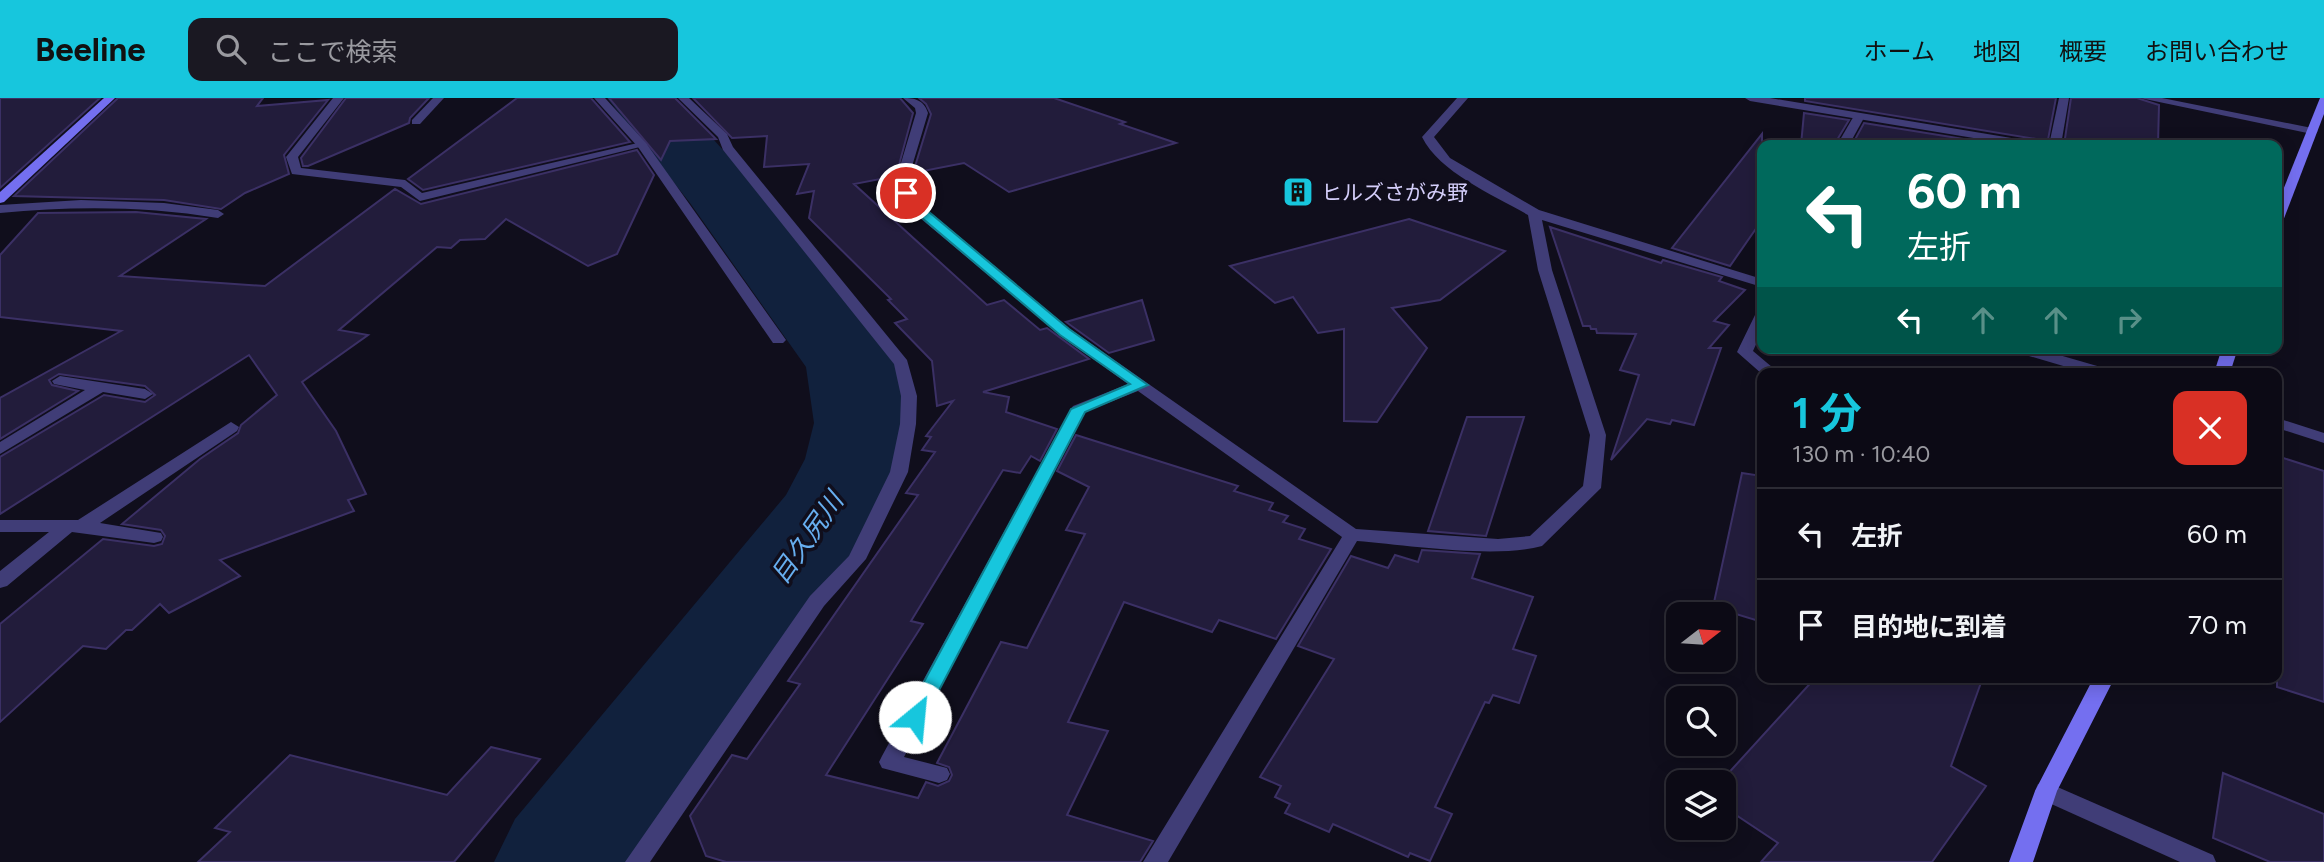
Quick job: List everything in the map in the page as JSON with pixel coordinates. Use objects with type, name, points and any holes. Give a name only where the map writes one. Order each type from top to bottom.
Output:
[{"type":"street","points":[[0,199],[110,98]]},
{"type":"street","points":[[340,98],[292,157],[296,171],[405,184],[420,197],[642,145]]},
{"type":"street","points":[[416,122],[439,98]]},
{"type":"street","points":[[599,98],[642,145],[778,340]]},
{"type":"street","points":[[637,862],[817,601],[857,559],[898,472],[908,424],[909,396],[902,363],[727,148],[723,136],[683,98]]},
{"type":"street","points":[[908,98],[920,106],[922,113],[904,173],[906,193],[919,210],[1065,332],[1352,535],[1498,545],[1535,542],[1592,488],[1598,435],[1545,270],[1534,213]]},
{"type":"street","points":[[1463,98],[1428,137],[1434,149],[1446,161],[1534,213],[1757,281]]},
{"type":"street","points":[[1749,98],[2005,140]]},
{"type":"street","points":[[2056,140],[2064,98]]},
{"type":"street","points":[[2145,98],[2312,131]]},
{"type":"street","points":[[2282,192],[2324,100]]},
{"type":"street","points":[[1846,140],[1859,116]]},
{"type":"street","points":[[0,209],[45,204],[165,206],[218,214]]},
{"type":"street","points":[[1757,326],[1745,352],[1765,368]]},
{"type":"street","points":[[2038,354],[2087,368]]},
{"type":"street","points":[[60,381],[145,394]]},
{"type":"street","points":[[939,774],[891,762],[1079,409],[1140,385]]},
{"type":"street","points":[[0,449],[100,387]]},
{"type":"street","points":[[2282,425],[2324,438]]},
{"type":"street","points":[[0,581],[76,526],[231,427]]},
{"type":"street","points":[[0,526],[76,526],[154,537]]},
{"type":"street","points":[[1155,862],[1352,535]]},
{"type":"street","points":[[2021,862],[2046,791],[2102,683]]},
{"type":"street","points":[[2046,791],[2204,862]]},
{"type":"building","points":[[0,98],[100,98],[0,188]]},
{"type":"building","points":[[118,98],[263,98],[257,106],[328,100],[284,155],[289,174],[245,193],[221,209],[164,200],[14,196]]},
{"type":"building","points":[[346,98],[429,98],[410,118],[409,123],[303,166],[301,158]]},
{"type":"building","points":[[517,98],[591,98],[630,142],[423,190],[408,179]]},
{"type":"building","points":[[609,98],[675,98],[716,139],[670,141],[661,160]]},
{"type":"building","points":[[693,98],[900,98],[913,113],[896,176],[854,184],[987,305],[1004,300],[1040,330],[1047,328],[1089,359],[983,392],[1009,397],[1006,412],[1057,429],[1040,461],[1031,456],[1020,473],[1003,470],[911,621],[923,624],[826,775],[918,798],[926,782],[938,786],[949,781],[952,775],[949,767],[937,763],[1001,642],[1027,648],[1085,534],[1066,530],[1089,487],[1057,471],[1076,435],[1238,486],[1234,491],[1273,503],[1269,510],[1288,516],[1283,522],[1305,529],[1299,539],[1331,549],[1276,639],[1219,620],[1212,632],[1124,602],[1068,722],[1108,731],[1067,815],[1153,841],[1140,862],[726,862],[706,856],[690,816],[732,755],[747,759],[800,684],[788,681],[918,495],[906,493],[935,452],[922,450],[931,437],[926,436],[953,401],[937,406],[932,361],[895,323],[907,319],[888,300],[891,299],[809,218],[814,191],[797,194],[809,164],[764,167],[767,136],[732,138]]},
{"type":"building","points":[[919,98],[1054,98],[1176,143],[1009,192],[964,163],[913,173],[931,114]]},
{"type":"building","points":[[1805,98],[2056,98],[2048,140],[1805,101]]},
{"type":"building","points":[[2071,98],[2137,98],[2159,105],[2158,140],[2065,140]]},
{"type":"building","points":[[1804,113],[1849,120],[1837,140],[1801,140]]},
{"type":"building","points":[[1864,123],[1970,140],[1855,140]]},
{"type":"building","points":[[1757,140],[1757,227],[1730,266],[1672,248]]},
{"type":"building","points":[[637,150],[654,175],[617,254],[588,266],[506,219],[485,239],[460,240],[451,248],[437,247],[339,330],[368,335],[302,382],[336,431],[366,494],[348,500],[354,511],[220,560],[240,576],[169,613],[160,604],[106,649],[83,646],[0,722],[0,624],[103,539],[154,546],[162,544],[165,536],[161,530],[122,524],[200,459],[238,433],[241,425],[277,395],[249,355],[0,514],[0,457],[104,395],[145,402],[155,395],[145,386],[59,374],[49,380],[52,385],[78,391],[0,439],[0,398],[121,331],[0,317],[0,255],[38,213],[136,212],[206,219],[120,276],[265,286],[395,189],[421,204]]},
{"type":"building","points":[[1409,219],[1505,251],[1440,300],[1392,308],[1427,348],[1377,422],[1344,421],[1344,329],[1318,333],[1293,297],[1275,303],[1230,266]]},
{"type":"building","points":[[1550,227],[1661,263],[1663,260],[1722,277],[1719,281],[1745,290],[1714,321],[1729,325],[1709,348],[1721,348],[1694,425],[1672,420],[1670,424],[1647,419],[1611,460],[1639,375],[1620,370],[1636,334],[1597,333],[1596,329],[1591,329],[1590,326],[1583,326]]},
{"type":"building","points":[[1142,300],[1154,340],[1109,353],[1066,322]]},
{"type":"building","points":[[1467,417],[1524,417],[1486,536],[1428,531]]},
{"type":"building","points":[[2282,458],[2324,471],[2324,702],[2277,687],[2277,683],[2282,683]]},
{"type":"building","points":[[1742,473],[1757,475],[1757,620],[1736,614],[1736,602],[1714,602]]},
{"type":"building","points":[[1422,550],[1480,554],[1472,578],[1533,597],[1513,649],[1536,656],[1519,703],[1493,695],[1489,703],[1485,702],[1435,807],[1452,814],[1430,861],[1410,853],[1408,857],[1333,824],[1329,832],[1285,813],[1290,804],[1275,797],[1281,786],[1260,777],[1334,659],[1298,646],[1351,556],[1388,568],[1395,555],[1418,562]]},
{"type":"building","points":[[1811,683],[1981,683],[1951,766],[1986,786],[1932,862],[1761,862],[1778,843],[1736,815],[1736,770],[1731,770]]},
{"type":"building","points":[[491,747],[540,759],[454,862],[198,862],[230,832],[215,828],[290,755],[447,795]]},
{"type":"building","points":[[2223,773],[2324,814],[2324,862],[2270,862],[2213,838]]},
{"type":"waterway","name":"目久尻川","points":[[565,862],[831,510],[856,459],[863,423],[852,367],[716,187],[671,131],[639,98]]},
{"type":"place","name":"ヒルズさがみ野","points":[[1298,192]]},
{"type":"route","points":[[906,193],[919,210],[1065,332],[1140,385],[1079,409],[915,717]]}]
